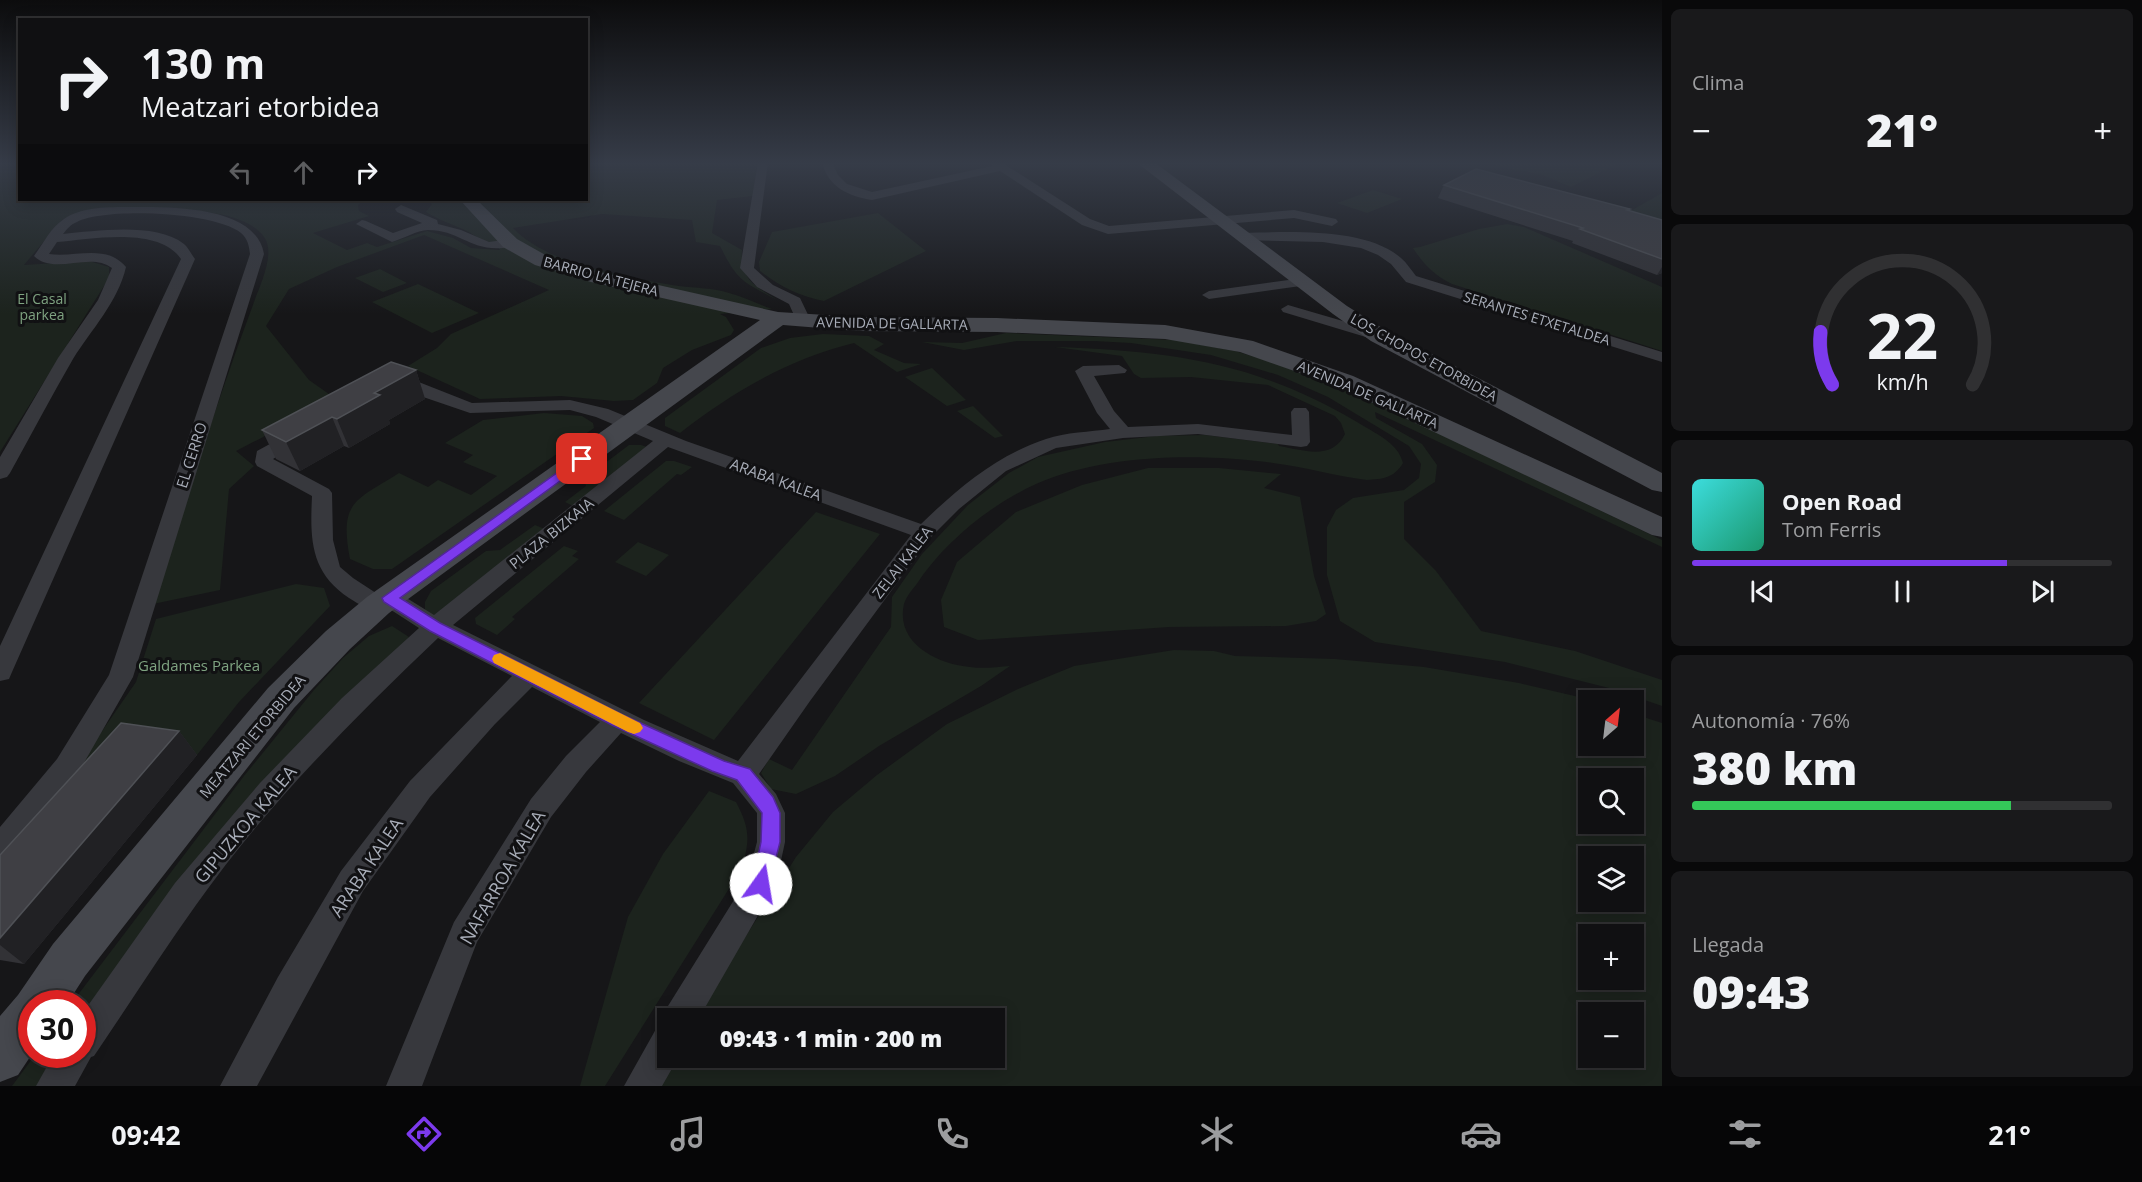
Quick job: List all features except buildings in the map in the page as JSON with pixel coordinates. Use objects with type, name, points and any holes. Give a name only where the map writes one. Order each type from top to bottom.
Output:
[{"type":"street","name":"EL CERRO","points":[[54,239],[68,221],[87,215],[128,213]]},
{"type":"street","name":"EL CERRO","points":[[0,849],[67,767],[121,677],[257,254],[252,236],[242,228],[220,219],[190,213]]},
{"type":"street","points":[[362,224],[392,238],[434,224],[409,213]]},
{"type":"street","name":"BARRIO LA TEJERA","points":[[480,213],[510,243],[528,255],[562,268],[778,318]]},
{"type":"street","points":[[755,213],[747,268],[753,278],[776,293],[795,301],[803,321]]},
{"type":"street","points":[[1071,213],[1098,228],[1143,228],[1223,222],[1268,213]]},
{"type":"street","name":"LOS CHOPOS ETORBIDEA","points":[[1211,213],[1379,336],[1662,484]]},
{"type":"street","points":[[1305,213],[1332,222]]},
{"type":"street","points":[[427,226],[462,234],[479,244],[489,246],[510,243]]},
{"type":"street","points":[[0,473],[67,357],[101,306],[118,275],[119,267],[107,260],[84,257],[51,259],[41,256],[54,239],[107,234],[140,234],[171,241],[185,252],[188,259],[0,672]]},
{"type":"street","name":"SERANTES ETXETALDEA","points":[[1244,237],[1299,236],[1371,247],[1396,261],[1411,279],[1662,357]]},
{"type":"street","points":[[1209,295],[1303,282]]},
{"type":"street","points":[[719,306],[736,316],[741,322],[743,344]]},
{"type":"street","points":[[1288,309],[1379,336]]},
{"type":"street","name":"AVENIDA DE GALLARTA","points":[[778,318],[803,321],[1166,332],[1211,338],[1245,346],[1345,381],[1662,528]]},
{"type":"street","name":"MEATZARI ETORBIDEA","points":[[48,990],[69,960],[281,698],[338,640],[384,602],[778,318]]},
{"type":"street","name":"MEATZARI ETORBIDEA","points":[[743,344],[803,321]]},
{"type":"street","points":[[1119,370],[1083,371],[1106,413],[1123,433],[1198,429],[1301,442],[1300,412]]},
{"type":"street","points":[[380,392],[400,381],[470,408],[491,410],[548,404],[570,405],[602,413],[629,425]]},
{"type":"street","name":"ARABA KALEA","points":[[629,425],[924,532]]},
{"type":"street","points":[[316,426],[264,454],[264,462],[322,493],[321,531],[331,570],[356,592],[384,602],[618,720],[718,766],[743,775],[766,803],[771,813],[771,842],[761,884],[686,1008]]},
{"type":"street","name":"ZELAI KALEA","points":[[743,775],[801,694],[924,532],[978,483],[999,467],[1052,443],[1123,433]]},
{"type":"street","name":"PLAZA BIZKAIA","points":[[435,627],[666,440]]},
{"type":"street","name":"GIPUZKOA KALEA","points":[[96,1024],[186,893],[270,791],[351,705],[435,627]]},
{"type":"street","name":"ARABA KALEA","points":[[238,1086],[352,881],[420,789],[486,717],[530,674]]},
{"type":"street","name":"NAFARROA KALEA","points":[[404,1086],[465,933],[541,808],[576,764],[618,720]]},
{"type":"street","points":[[0,1057],[18,1032]]},
{"type":"street","points":[[642,1086],[657,1060]]},
{"type":"street","points":[[54,1086],[66,1068]]},
{"type":"green space","name":"El Casal parkea","points":[[0,213],[108,213],[71,216],[61,221],[24,265],[89,261],[109,267],[109,278],[0,452]]},
{"type":"green space","points":[[206,213],[362,213],[369,216],[313,233],[347,250],[367,243],[377,247],[427,231],[453,238],[471,248],[500,250],[495,243],[483,240],[427,213],[715,213],[712,233],[742,250],[743,268],[746,275],[755,285],[777,300],[742,279],[720,246],[696,242],[692,220],[602,214],[513,228],[528,241],[547,252],[590,268],[659,283],[723,291],[772,309],[720,314],[726,317],[734,330],[731,335],[692,350],[663,368],[657,383],[633,400],[614,401],[561,396],[480,399],[408,366],[437,348],[451,334],[549,290],[424,235],[337,267],[289,289],[266,326],[309,380],[336,399],[236,451],[254,466],[229,489],[220,590],[153,604],[214,414],[268,260],[264,237],[249,224],[228,216]]},
{"type":"green space","points":[[878,213],[926,251],[824,301],[790,290],[760,271],[759,262],[772,232]]},
{"type":"green space","points":[[1627,213],[1662,213],[1662,223]]},
{"type":"green space","points":[[1507,224],[1524,227],[1662,287],[1662,351],[1452,284],[1430,269],[1413,248],[1479,229]]},
{"type":"green space","points":[[380,269],[407,283],[383,292],[355,278]]},
{"type":"green space","points":[[418,284],[479,313],[432,333],[372,302]]},
{"type":"green space","points":[[1006,333],[1175,340],[1235,351],[1272,362],[1367,399],[1662,540],[1662,547],[1375,412],[1376,418],[1422,444],[1437,465],[1435,482],[1404,502],[1404,539],[1436,571],[1481,631],[1575,651],[1662,680],[1662,706],[1644,700],[1644,690],[1616,690],[1505,662],[1375,642],[1340,621],[1327,575],[1327,527],[1336,510],[1353,498],[1404,490],[1419,478],[1421,464],[1409,446],[1328,397],[1278,375],[1211,355],[1131,343],[1017,341],[964,350],[922,342],[962,343]]},
{"type":"green space","points":[[823,334],[869,336],[884,344],[874,350],[904,363],[921,364],[897,372],[854,343],[807,358],[762,379],[720,404],[680,433],[665,426],[665,418],[761,348],[790,338]]},
{"type":"green space","points":[[1055,347],[1137,352],[1175,357],[1248,373],[1320,402],[1378,434],[1396,449],[1403,463],[1396,472],[1388,477],[1367,480],[1245,460],[1153,458],[1091,467],[1036,484],[1002,503],[969,526],[927,569],[904,604],[903,618],[906,630],[921,649],[932,656],[970,667],[1010,666],[981,686],[879,746],[835,776],[796,794],[771,789],[761,773],[769,759],[792,770],[891,627],[892,597],[922,554],[968,505],[1009,473],[1038,457],[1105,442],[1156,436],[1205,435],[1278,444],[1316,452],[1333,448],[1345,434],[1341,423],[1335,416],[1268,385],[1191,377],[1141,378],[1134,374],[1122,356]]},
{"type":"green space","points":[[932,368],[966,400],[947,406],[905,377]]},
{"type":"green space","points":[[973,406],[1003,436],[995,438],[957,411]]},
{"type":"green space","points":[[544,413],[582,416],[593,423],[594,428],[392,569],[373,569],[350,559],[347,525],[349,514],[361,497],[399,473],[428,487],[438,480],[471,495],[497,476],[463,462],[473,455],[445,443],[483,420]]},
{"type":"green space","points":[[629,445],[650,448],[575,507],[565,502],[586,486],[584,479]]},
{"type":"green space","points":[[666,461],[692,467],[681,475],[677,474],[624,520],[604,511]]},
{"type":"green space","points":[[1148,468],[1219,468],[1281,474],[1264,488],[1300,497],[1314,576],[1326,614],[1316,621],[1286,626],[1169,627],[978,640],[944,627],[941,600],[957,562],[1016,512],[1082,485]]},
{"type":"green space","points":[[816,512],[880,534],[714,740],[639,703]]},
{"type":"green space","points":[[535,525],[547,530],[439,615],[430,615],[425,610],[425,602],[431,591],[486,551],[500,550]]},
{"type":"green space","points":[[638,542],[669,555],[646,576],[615,562]]},
{"type":"green space","points":[[564,546],[578,551],[572,556],[579,559],[512,617],[515,619],[497,635],[476,624],[475,618]]},
{"type":"green space","name":"Galdames Parkea","points":[[296,584],[324,588],[330,606],[239,702],[197,755],[140,747],[44,815],[136,682],[156,619]]},
{"type":"green space","points":[[392,626],[409,637],[96,1010],[96,990],[82,990],[244,776],[314,690],[343,658],[369,636]]},
{"type":"green space","points":[[1174,650],[1214,651],[1235,656],[1335,659],[1424,667],[1519,683],[1578,697],[1578,756],[1644,756],[1644,717],[1662,723],[1662,1086],[659,1086],[668,1068],[1005,1068],[1005,1008],[700,1008],[796,857],[833,812],[877,775],[947,724],[1018,689],[1074,666]]},
{"type":"green space","points":[[709,791],[736,802],[741,811],[747,834],[742,868],[605,1086],[580,1086],[628,917],[663,854]]},
{"type":"green space","points":[[25,1068],[52,1068],[39,1086],[12,1086]]},
{"type":"slow traffic","points":[[500,659],[634,728]]},
{"type":"route","points":[[582,459],[389,598],[435,627],[618,720],[718,766],[743,775],[766,803],[771,813],[771,842],[761,884]]}]
